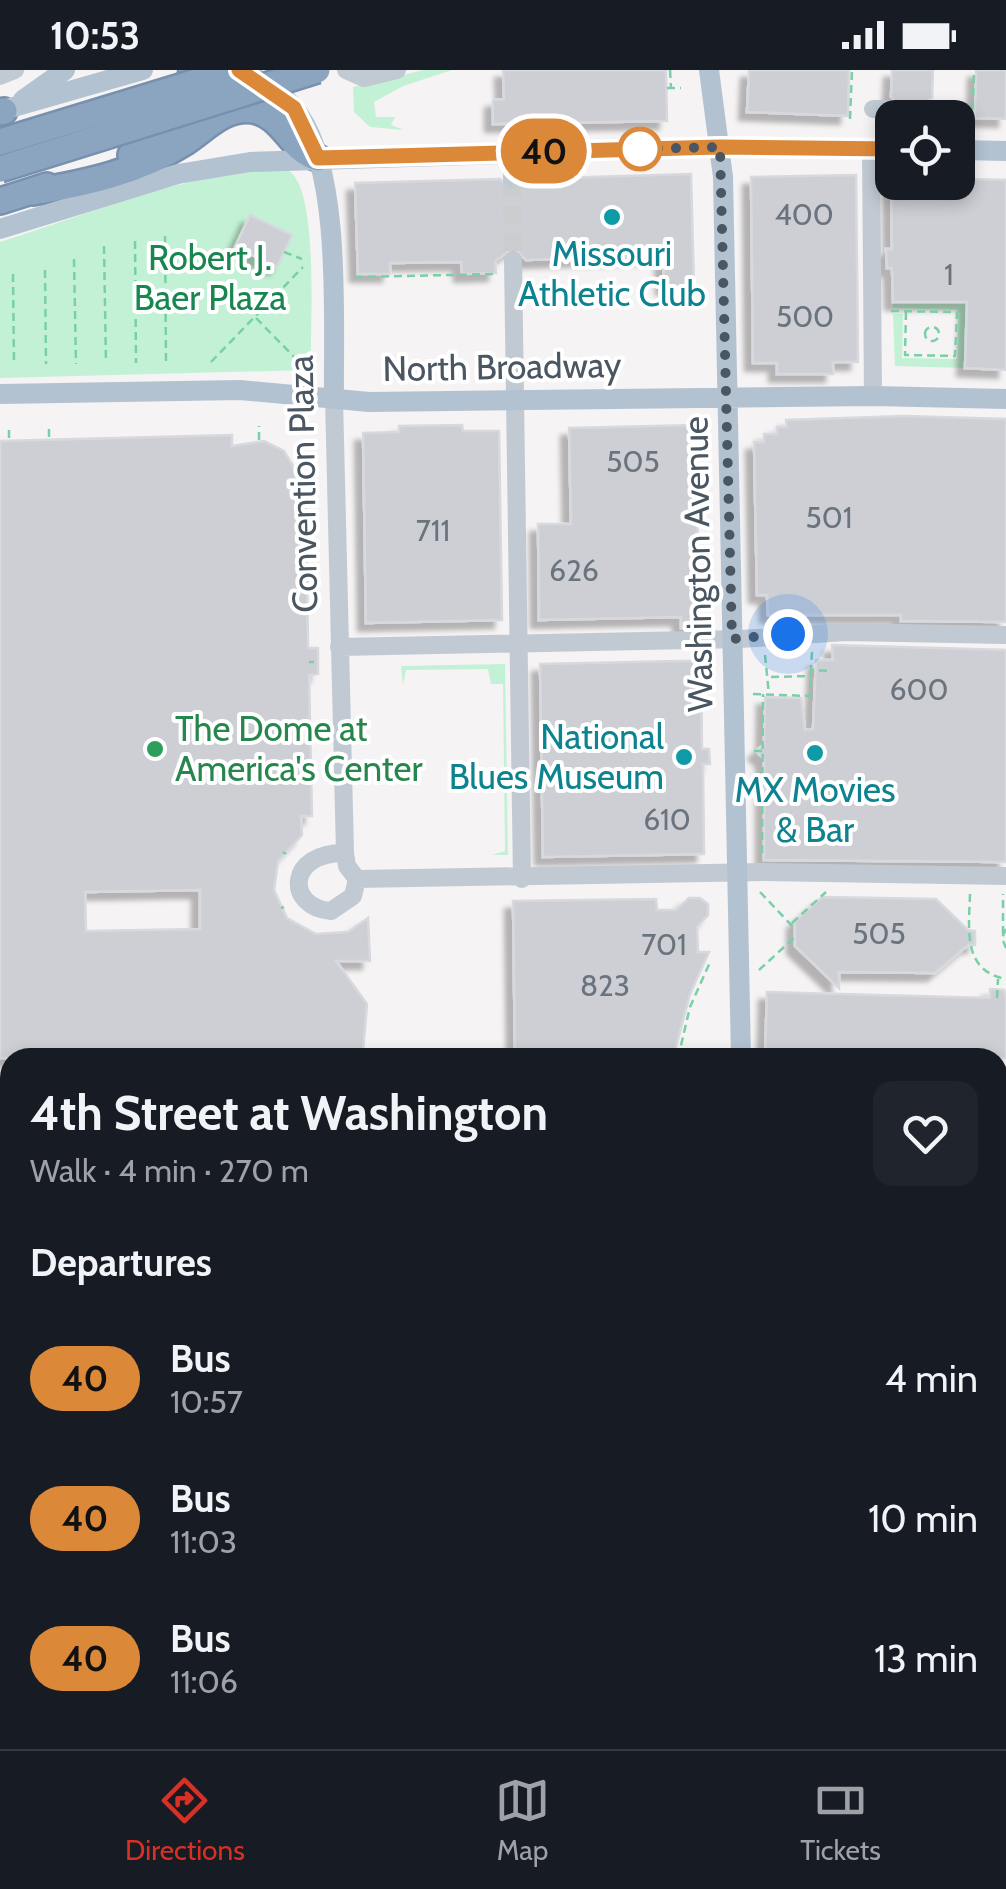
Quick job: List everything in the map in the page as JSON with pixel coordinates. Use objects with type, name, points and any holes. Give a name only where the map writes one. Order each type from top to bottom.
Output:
[{"type":"highway","points":[[33,192],[126,158],[154,142],[181,109],[192,70]]},
{"type":"highway","points":[[0,142],[238,70]]},
{"type":"highway","points":[[0,169],[317,70]]},
{"type":"highway","points":[[0,201],[122,172],[183,143],[222,115],[245,109],[280,123],[302,152],[318,158]]},
{"type":"main road","points":[[1,111],[66,70]]},
{"type":"main road","points":[[1,111],[143,70]]},
{"type":"main road","name":"Convention Plaza","points":[[238,70],[294,108],[318,158],[328,206],[334,398]]},
{"type":"main road","name":"Washington Avenue","points":[[709,70],[720,147],[740,1048]]},
{"type":"main road","points":[[0,229],[202,168],[318,158],[512,152],[720,147],[875,149]]},
{"type":"main road","points":[[975,150],[1006,150]]},
{"type":"main road","name":"North Broadway","points":[[0,394],[216,390],[334,398],[1006,399]]},
{"type":"street","points":[[0,76],[15,70]]},
{"type":"street","points":[[346,70],[364,78],[397,70]]},
{"type":"street","points":[[870,149],[874,396]]},
{"type":"street","points":[[512,152],[512,179]]},
{"type":"street","points":[[513,260],[522,879],[737,872],[1004,885]]},
{"type":"street","name":"Convention Plaza","points":[[334,398],[350,868],[522,879]]},
{"type":"street","points":[[340,647],[732,639],[860,632],[1006,634]]},
{"type":"path","points":[[670,70],[668,88],[681,88]]},
{"type":"path","points":[[850,119],[852,70]]},
{"type":"path","points":[[973,100],[974,73]]},
{"type":"path","points":[[165,236],[166,362]]},
{"type":"path","points":[[134,241],[136,363]]},
{"type":"path","points":[[104,246],[106,364]]},
{"type":"path","points":[[284,252],[302,260]]},
{"type":"path","points":[[74,259],[76,364]]},
{"type":"path","points":[[211,362],[302,267]]},
{"type":"path","points":[[45,270],[46,364]]},
{"type":"path","points":[[13,274],[14,365]]},
{"type":"path","points":[[355,277],[499,274]]},
{"type":"path","points":[[894,311],[906,311],[932,312],[957,312],[955,356],[905,355],[906,311]]},
{"type":"path","points":[[931,341],[939,334],[932,326],[932,312]]},
{"type":"path","points":[[254,317],[304,367]]},
{"type":"path","points":[[930,356],[931,341],[924,332],[932,326]]},
{"type":"path","points":[[259,426],[259,440]]},
{"type":"path","points":[[49,429],[49,440]]},
{"type":"path","points":[[9,430],[9,441]]},
{"type":"path","points":[[299,476],[310,476]]},
{"type":"path","points":[[762,856],[763,751],[769,677],[764,648]]},
{"type":"path","points":[[753,694],[810,696],[812,659]]},
{"type":"path","points":[[769,677],[832,671]]},
{"type":"path","points":[[754,751],[763,751]]},
{"type":"path","points":[[1004,885],[1006,948]]},
{"type":"path","points":[[760,892],[795,929]]},
{"type":"path","points":[[790,924],[826,892]]},
{"type":"path","points":[[970,894],[969,938],[975,960],[998,978],[1006,979]]},
{"type":"path","points":[[758,970],[795,937]]},
{"type":"path","points":[[962,938],[969,938]]},
{"type":"path","points":[[680,1048],[690,1007],[711,960]]},
{"type":"path","points":[[998,978],[997,996],[1006,994]]},
{"type":"green space","points":[[424,70],[452,70],[403,86],[374,102],[376,117],[395,117],[391,125],[404,130],[370,127],[354,112],[353,87]]},
{"type":"green space","name":"Robert J. Baer Plaza","points":[[289,171],[299,183],[309,230],[308,370],[0,378],[0,242],[184,184],[222,175]]},
{"type":"green space","points":[[893,302],[967,302],[965,368],[895,366],[893,314],[903,314],[902,358],[957,359],[958,310],[893,308]]},
{"type":"green space","points":[[505,664],[508,855],[492,855],[505,851],[503,684],[491,684],[488,669],[406,670],[403,685],[401,666]]},
{"type":"building","points":[[503,70],[666,70],[667,121],[493,124],[493,100],[504,99]]},
{"type":"building","points":[[749,70],[849,70],[848,116],[747,112]]},
{"type":"building","points":[[892,70],[933,70],[932,98],[891,97]]},
{"type":"building","points":[[976,70],[1006,70],[1006,119],[975,118]]},
{"type":"building","points":[[691,174],[694,287],[664,287],[663,256],[526,260],[514,248],[495,261],[496,273],[462,274],[461,262],[390,263],[390,274],[358,274],[355,183],[500,179],[512,191],[519,189],[524,179]]},
{"type":"building","points":[[856,175],[858,362],[833,362],[833,374],[777,374],[777,363],[753,363],[751,177]]},
{"type":"building","points":[[975,179],[1006,180],[1006,370],[965,368],[967,302],[893,302],[892,268],[887,268],[886,249],[892,249],[891,200],[975,200]]},
{"type":"building","points":[[250,215],[292,235],[277,267],[235,247]]},
{"type":"building","points":[[905,416],[1006,419],[1006,622],[901,621],[901,615],[768,615],[767,595],[757,595],[754,442],[764,442],[764,434],[777,434],[777,427],[787,427],[786,420]]},
{"type":"building","points":[[462,425],[463,431],[499,431],[502,620],[366,623],[363,433],[399,432],[399,426]]},
{"type":"building","points":[[696,425],[699,627],[681,628],[681,617],[539,620],[538,524],[571,524],[569,428]]},
{"type":"building","name":"The Dome at America's Center","points":[[232,435],[232,446],[264,441],[284,451],[299,476],[296,507],[306,507],[308,648],[318,648],[318,674],[309,675],[312,816],[301,816],[302,835],[278,861],[274,890],[287,918],[316,934],[348,932],[368,918],[370,961],[336,961],[367,1004],[363,1048],[0,1048],[0,441]],"holes":[[[200,890],[200,929],[86,931],[85,892]]]},
{"type":"building","points":[[832,645],[1006,650],[1006,862],[764,860],[764,759],[756,751],[764,744],[765,697],[801,698],[805,730],[813,729],[816,660],[833,660]]},
{"type":"building","points":[[701,661],[702,749],[709,749],[710,764],[703,764],[704,854],[543,857],[540,664]]},
{"type":"building","points":[[822,897],[936,899],[968,930],[975,931],[975,945],[968,945],[935,973],[839,972],[839,988],[795,946],[795,921]]},
{"type":"building","points":[[689,898],[700,898],[708,904],[708,915],[697,927],[698,952],[709,952],[690,994],[676,1048],[515,1048],[513,901],[656,899],[657,910],[676,910]]},
{"type":"building","points":[[990,989],[1004,990],[1006,1048],[765,1048],[767,992],[990,998]]},
{"type":"tunnel","points":[[512,179],[513,260]]},
{"type":"bus line","name":"40","points":[[239,70],[258,79],[294,108],[309,131],[318,158],[720,147],[875,149]]},
{"type":"place","name":"Missouri Athletic Club","points":[[612,217]]},
{"type":"place","name":"The Dome at America's Center","points":[[155,749]]},
{"type":"place","name":"MX Movies & Bar","points":[[815,753]]},
{"type":"place","name":"National Blues Museum","points":[[684,757]]},
{"type":"route","points":[[640,149],[720,147],[732,639],[788,634]]}]
